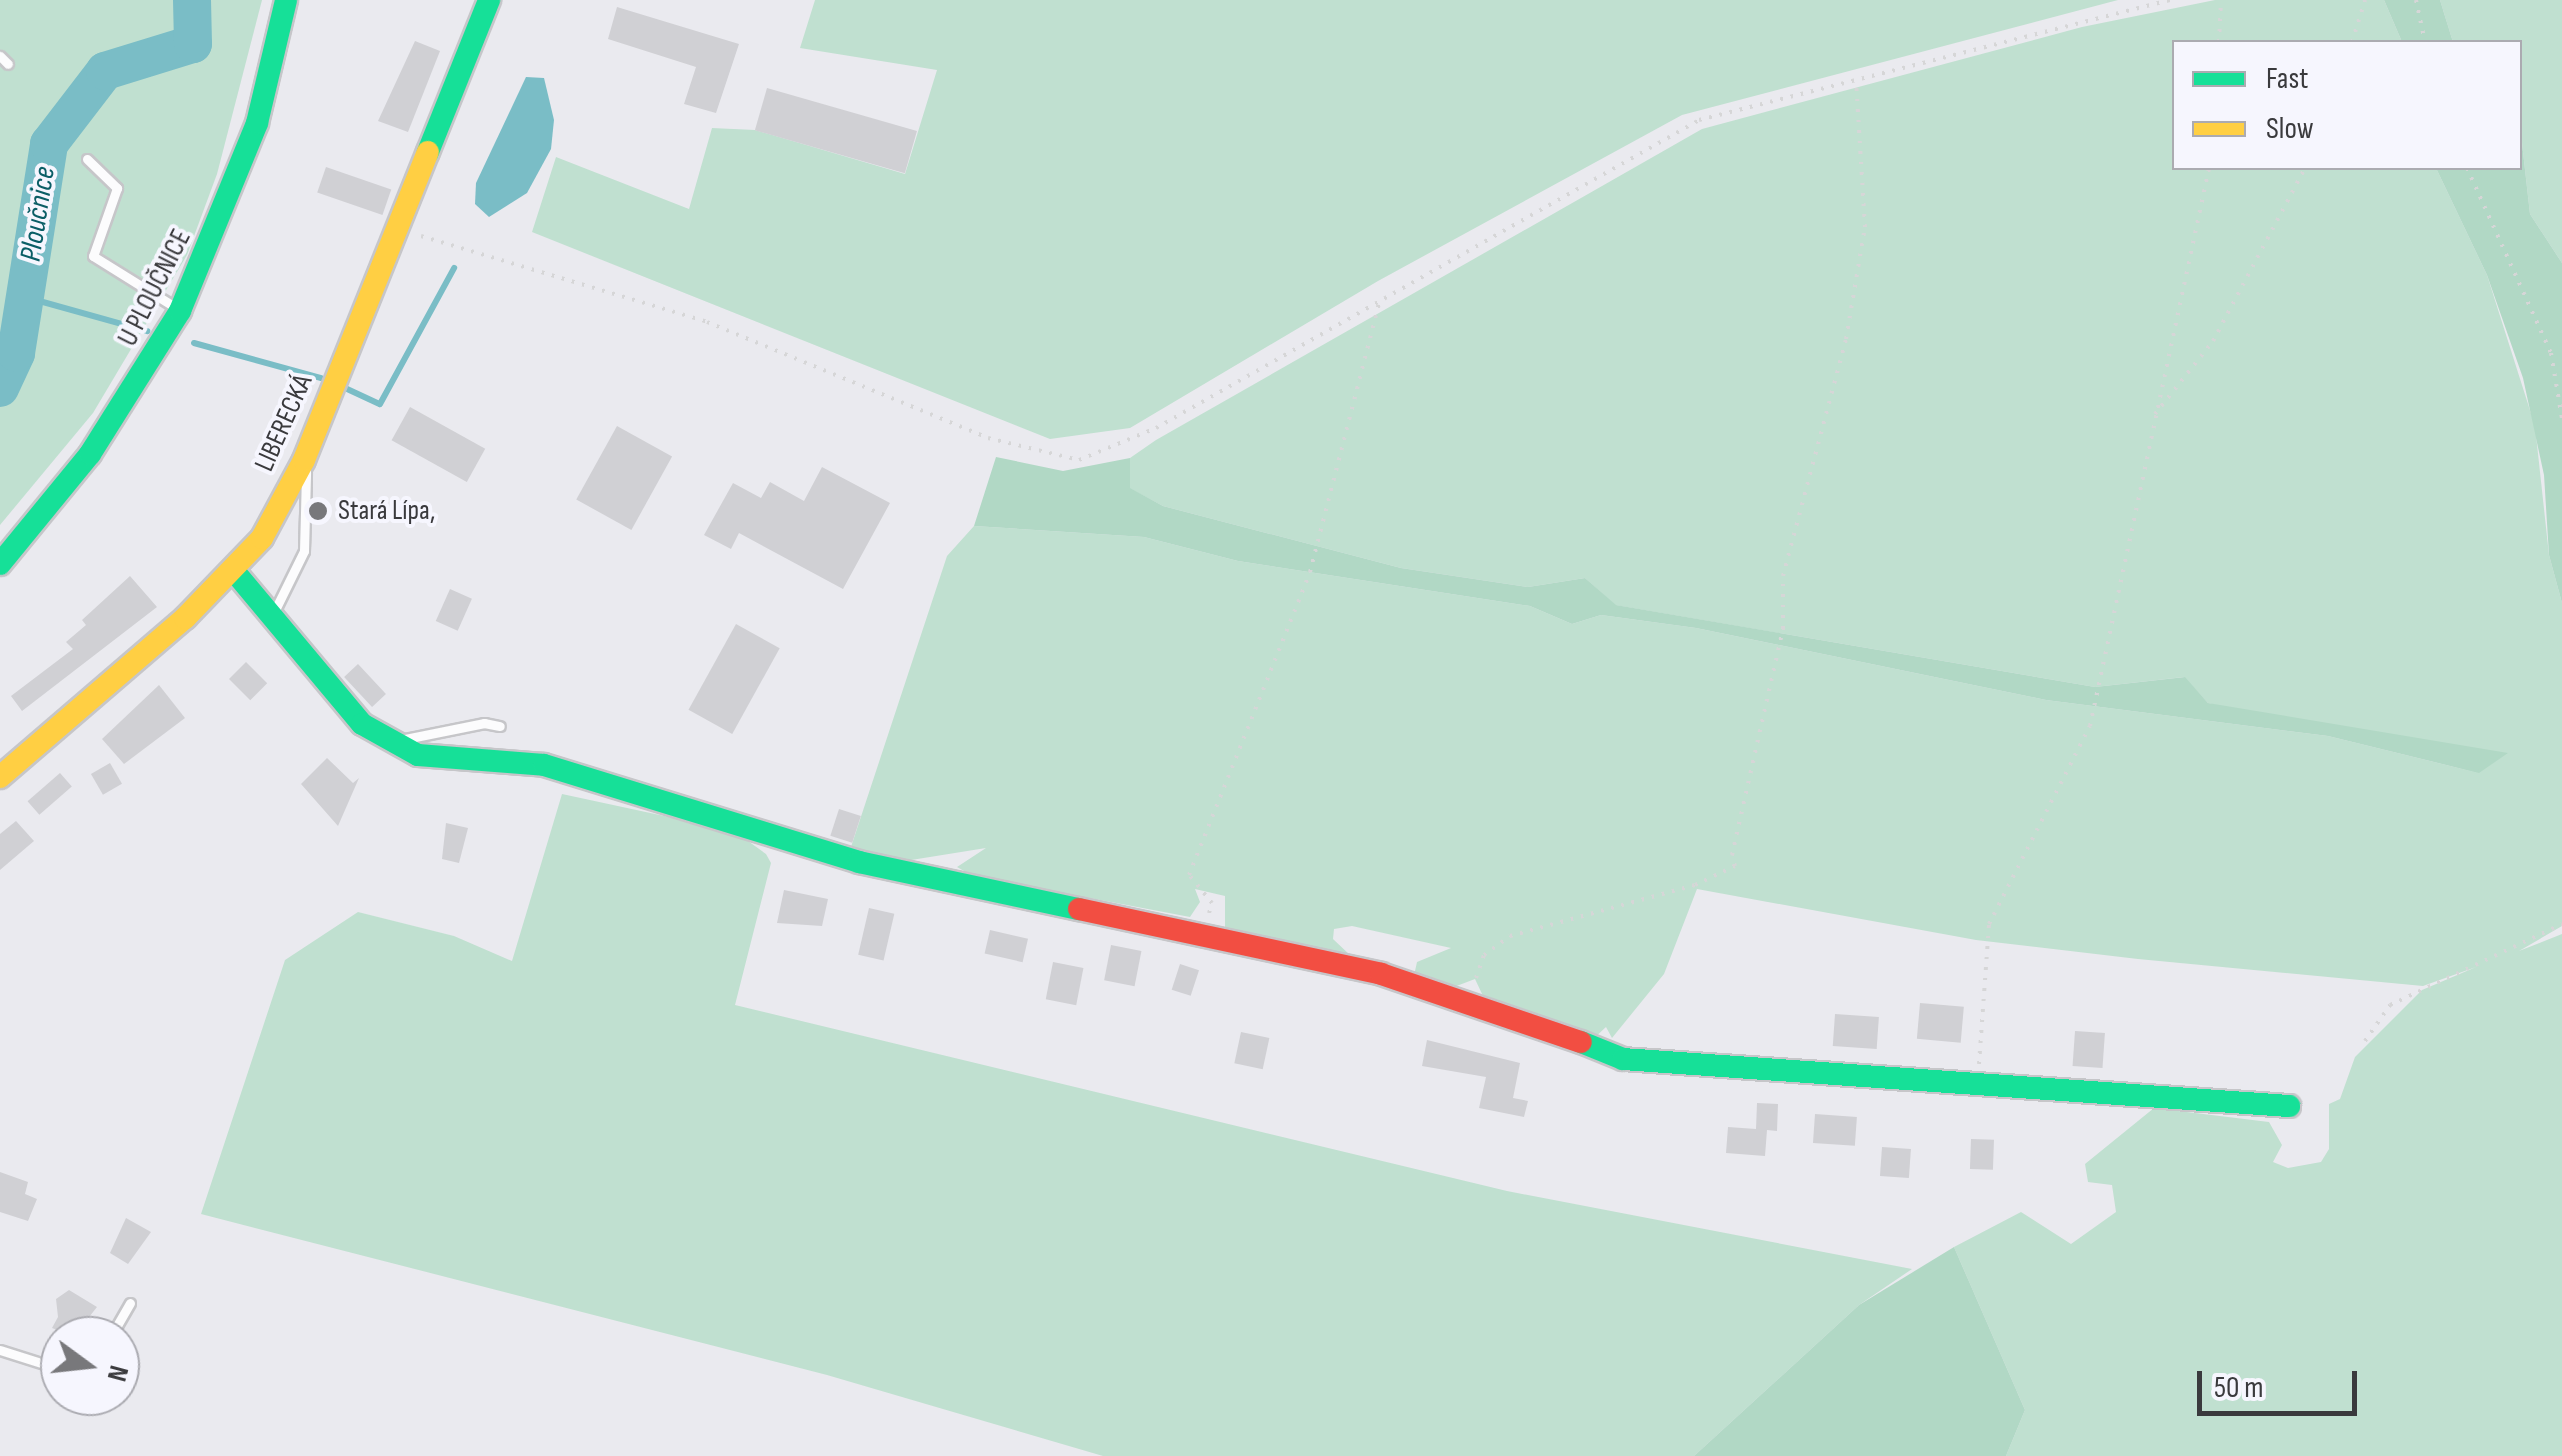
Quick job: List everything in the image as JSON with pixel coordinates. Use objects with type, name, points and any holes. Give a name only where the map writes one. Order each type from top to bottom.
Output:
[{"type":"street","name":"U PLOUČNICE","points":[[0,564],[90,454],[180,311],[258,123],[286,0]]},
{"type":"street","name":"LIBERECKÁ","points":[[0,777],[234,571],[262,538],[304,460],[489,0]]},
{"type":"street","points":[[234,571],[269,621],[362,724],[418,754],[544,765],[859,862],[1205,932],[1478,1002],[1623,1059],[2289,1106]]},
{"type":"lane","points":[[87,158],[116,188],[94,256],[180,311]]},
{"type":"lane","points":[[269,621],[304,551],[304,460]]},
{"type":"lane","points":[[386,739],[427,739],[484,723],[500,726]]},
{"type":"lane","points":[[123,1316],[130,1303]]},
{"type":"lane","points":[[0,1350],[40,1363]]},
{"type":"path","points":[[396,228],[707,322],[988,438],[1080,460],[1156,428],[1699,120],[2170,0]]},
{"type":"path","points":[[2219,40],[2221,0]]},
{"type":"path","points":[[2353,40],[2366,0]]},
{"type":"path","points":[[2416,0],[2425,40]]},
{"type":"path","points":[[1478,1002],[1476,978],[1484,956],[1510,936],[1696,885],[1735,866],[1732,855],[1783,628],[1784,576],[1846,339],[1865,227],[1856,80]]},
{"type":"path","points":[[1978,1086],[1989,924],[2090,726],[2095,687],[2111,650],[2153,416],[2208,170]]},
{"type":"path","points":[[2153,416],[2214,340],[2304,170]]},
{"type":"path","points":[[2468,170],[2551,353],[2562,419]]},
{"type":"path","points":[[1205,932],[1212,902],[1189,875],[1310,572],[1380,302]]},
{"type":"path","points":[[2365,1041],[2390,1005],[2562,924]]},
{"type":"green space","points":[[0,0],[262,0],[217,174],[187,255],[93,413],[0,525]]},
{"type":"green space","points":[[815,0],[2118,0],[1682,115],[1378,281],[1130,428],[1050,439],[532,232],[556,157],[689,209],[712,128],[755,130],[905,174],[937,70],[800,48]]},
{"type":"green space","points":[[2215,0],[2384,0],[2401,40],[2172,40],[2172,170],[2437,170],[2487,275],[2535,426],[2549,555],[2562,603],[2562,926],[2519,951],[2562,934],[2562,1456],[2006,1456],[2025,1410],[1954,1247],[2021,1212],[2071,1244],[2116,1212],[2112,1185],[2088,1182],[2085,1164],[2154,1108],[2269,1122],[2282,1145],[2273,1162],[2288,1168],[2321,1162],[2329,1149],[2329,1104],[2340,1099],[2355,1057],[2422,990],[2476,967],[2423,986],[2138,959],[1976,940],[1697,889],[1664,974],[1612,1038],[1606,1027],[1591,1041],[1483,996],[1475,979],[1446,990],[1413,980],[1417,962],[1451,948],[1352,926],[1334,929],[1333,939],[1351,956],[1225,928],[1225,896],[1195,889],[1200,902],[1190,917],[973,876],[957,867],[986,848],[905,861],[849,853],[947,556],[974,526],[1144,537],[1238,561],[1530,606],[1572,624],[1601,615],[1696,628],[2046,700],[2328,736],[2479,773],[2208,703],[2184,677],[2095,687],[1615,605],[1585,578],[1528,587],[1401,568],[1163,506],[1129,488],[1130,458],[1156,440],[1702,129],[2082,27]]},
{"type":"green space","points":[[2384,0],[2440,0],[2452,40],[2401,40]]},
{"type":"green space","points":[[2440,0],[2562,0],[2562,263],[2530,214],[2522,143],[2522,40],[2452,40]]},
{"type":"green space","points":[[2522,143],[2530,214],[2562,263],[2562,603],[2549,555],[2544,475],[2523,378],[2487,275],[2437,170],[2522,170]]},
{"type":"green space","points":[[996,457],[1063,471],[1130,458],[1130,488],[1163,506],[1401,568],[1528,587],[1585,578],[1616,605],[2095,687],[2185,677],[2208,703],[2508,753],[2479,773],[2328,736],[2046,700],[1696,628],[1601,615],[1572,624],[1530,606],[1238,561],[1144,537],[974,526]]},
{"type":"green space","points":[[562,794],[734,831],[766,854],[771,863],[735,1005],[1507,1191],[1912,1269],[1859,1305],[1694,1456],[1103,1456],[827,1375],[201,1214],[285,960],[358,912],[454,936],[512,961]]},
{"type":"green space","points":[[1954,1247],[2025,1410],[2006,1456],[1694,1456],[1859,1305]]},
{"type":"water","points":[[526,77],[544,78],[554,120],[551,149],[527,193],[489,217],[475,204],[476,183]]},
{"type":"building","points":[[617,7],[739,44],[716,113],[684,104],[696,67],[608,39]]},
{"type":"building","points":[[415,41],[440,51],[408,132],[378,121]]},
{"type":"building","points":[[767,88],[917,131],[905,173],[755,130]]},
{"type":"building","points":[[326,167],[391,189],[382,215],[317,193]]},
{"type":"building","points":[[410,407],[485,449],[467,482],[392,440]]},
{"type":"building","points":[[617,426],[672,457],[631,530],[576,499]]},
{"type":"building","points":[[822,467],[890,503],[843,589],[739,533],[731,549],[704,535],[733,483],[761,498],[770,482],[804,501]]},
{"type":"building","points":[[130,576],[157,607],[22,711],[11,696],[73,649],[66,642],[86,625],[82,620]]},
{"type":"building","points":[[450,589],[472,599],[458,631],[436,621]]},
{"type":"building","points":[[736,624],[780,648],[732,734],[688,710]]},
{"type":"building","points":[[246,662],[267,683],[250,700],[229,679]]},
{"type":"building","points":[[358,664],[386,694],[372,707],[344,677]]},
{"type":"building","points":[[159,685],[185,718],[124,764],[102,739]]},
{"type":"building","points":[[327,758],[353,783],[359,778],[338,826],[301,784]]},
{"type":"building","points":[[110,763],[122,784],[103,795],[91,774]]},
{"type":"building","points":[[60,773],[72,787],[39,815],[28,801]]},
{"type":"building","points":[[839,809],[861,816],[852,843],[830,836]]},
{"type":"building","points":[[16,821],[34,841],[0,870],[0,834]]},
{"type":"building","points":[[446,823],[468,828],[459,863],[442,859]]},
{"type":"building","points":[[784,890],[828,899],[822,926],[777,923]]},
{"type":"building","points":[[869,908],[894,914],[884,961],[858,955]]},
{"type":"building","points":[[990,930],[1028,939],[1023,962],[985,953]]},
{"type":"building","points":[[1111,945],[1141,951],[1135,986],[1104,980]]},
{"type":"building","points":[[1053,962],[1083,968],[1076,1005],[1046,999]]},
{"type":"building","points":[[1180,964],[1199,970],[1191,996],[1172,990]]},
{"type":"building","points":[[1920,1003],[1964,1007],[1961,1043],[1917,1039]]},
{"type":"building","points":[[1835,1014],[1879,1017],[1877,1049],[1833,1046]]},
{"type":"building","points":[[2075,1031],[2105,1033],[2102,1068],[2073,1066]]},
{"type":"building","points":[[1241,1032],[1269,1038],[1263,1069],[1234,1063]]},
{"type":"building","points":[[1427,1040],[1520,1063],[1513,1098],[1528,1101],[1524,1117],[1479,1108],[1486,1077],[1422,1066]]},
{"type":"building","points":[[1757,1103],[1778,1104],[1777,1131],[1767,1130],[1765,1156],[1726,1153],[1728,1127],[1756,1129]]},
{"type":"building","points":[[1815,1114],[1857,1117],[1855,1146],[1813,1143]]},
{"type":"building","points":[[1971,1139],[1994,1140],[1993,1170],[1970,1169]]},
{"type":"building","points":[[1882,1147],[1911,1149],[1909,1178],[1880,1176]]},
{"type":"building","points":[[0,1172],[28,1182],[25,1194],[37,1199],[28,1221],[0,1212]]},
{"type":"building","points":[[126,1218],[151,1232],[128,1264],[110,1253]]},
{"type":"building","points":[[69,1290],[97,1307],[90,1316],[58,1316],[56,1299]]},
{"type":"waterway","name":"Ploučnice","points":[[0,388],[16,353],[49,144],[105,71],[193,44],[192,0]]},
{"type":"waterway","points":[[345,388],[380,404],[454,268]]},
{"type":"waterway","points":[[25,297],[147,331]]},
{"type":"waterway","points":[[194,343],[321,378]]},
{"type":"traffic: fast","points":[[0,564],[90,454],[180,311],[257,123],[286,0]]},
{"type":"traffic: fast","points":[[428,152],[489,0]]},
{"type":"traffic: fast","points":[[234,571],[362,724],[418,755],[544,765],[859,862],[1079,909]]},
{"type":"traffic: fast","points":[[1581,1042],[1623,1059],[2289,1106]]},
{"type":"traffic: slow","points":[[0,777],[185,618],[262,538],[304,460],[428,152]]},
{"type":"traffic: jam","points":[[1079,909],[1381,974],[1581,1042]]},
{"type":"place","name":"Stará Lípa,","points":[[318,511]]}]
